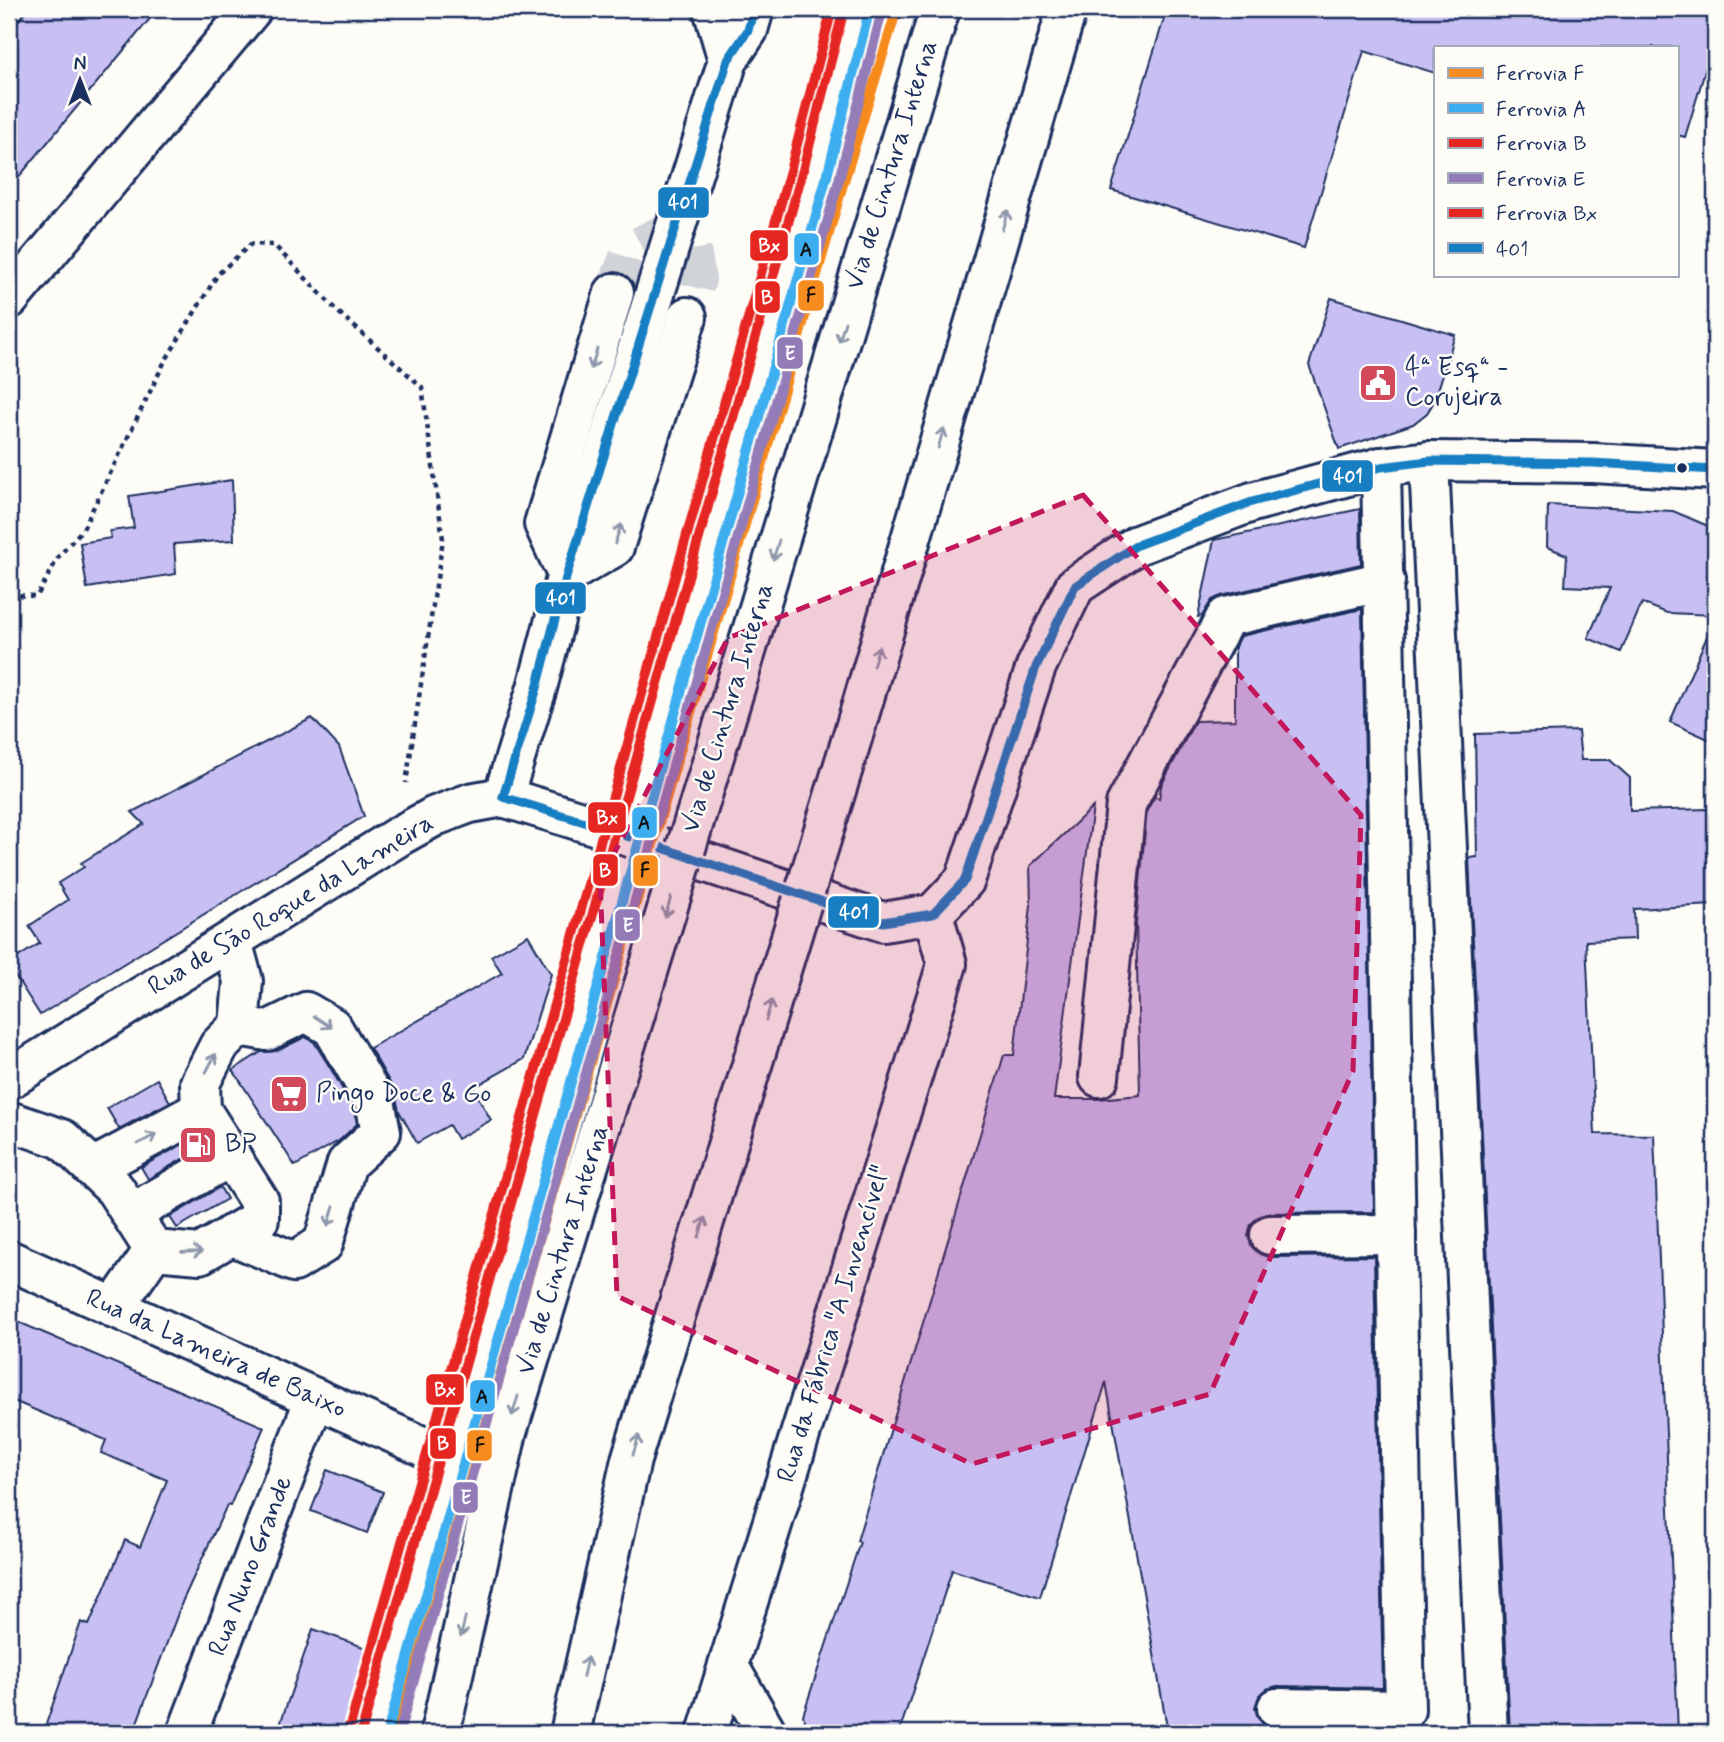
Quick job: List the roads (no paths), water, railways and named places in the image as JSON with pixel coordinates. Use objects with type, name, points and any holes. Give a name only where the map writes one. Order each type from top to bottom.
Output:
[{"type":"main road","points":[[9,299],[252,9]]},
{"type":"main road","points":[[713,9],[728,60]]},
{"type":"main road","points":[[503,797],[537,688],[567,574],[728,60],[748,30],[754,9]]},
{"type":"main road","name":"Via de Cintura Interna","points":[[440,1733],[507,1432],[940,9]]},
{"type":"main road","points":[[570,1733],[631,1460],[861,709],[1067,9]]},
{"type":"main road","points":[[567,574],[544,524],[614,293]]},
{"type":"main road","points":[[567,574],[614,547],[687,317]]},
{"type":"main road","points":[[1429,461],[1488,1733]]},
{"type":"main road","points":[[933,914],[965,880],[1036,667],[1075,586],[1137,545],[1252,502],[1381,467],[1429,461],[1593,463],[1715,470]]},
{"type":"main road","points":[[1278,1708],[1405,1710],[1381,467]]},
{"type":"main road","points":[[1099,1077],[1126,804],[1226,617],[1385,581]]},
{"type":"main road","name":"Rua de São Roque da Lameira","points":[[9,1079],[399,836],[435,816],[470,803],[503,797],[883,922],[933,914]]},
{"type":"main road","name":"Rua da Fábrica \"A Invencível\"","points":[[707,1733],[947,964],[933,914]]},
{"type":"main road","points":[[154,1250],[200,1254],[259,1219],[259,1201],[201,1110],[200,1083],[219,1046],[239,1026],[243,981],[232,940]]},
{"type":"main road","points":[[231,1235],[293,1262],[323,1244],[347,1164],[381,1132],[375,1101],[332,1027],[306,1012],[267,1031],[239,1026]]},
{"type":"main road","points":[[93,1168],[201,1110]]},
{"type":"main road","points":[[9,1121],[62,1139],[115,1189],[154,1250]]},
{"type":"main road","points":[[131,1214],[231,1156]]},
{"type":"main road","points":[[1270,1235],[1396,1234]]},
{"type":"main road","points":[[114,1308],[154,1250]]},
{"type":"main road","name":"Rua da Lameira de Baixo","points":[[9,1260],[424,1447]]},
{"type":"main road","name":"Rua Nuno Grande","points":[[187,1733],[315,1398]]},
{"type":"main road","points":[[728,1664],[767,1733]]},
{"type":"tunnel","points":[[614,293],[631,250],[658,236],[692,249],[697,279],[687,317]]},
{"type":"rail line","name":"Bx","points":[[350,1726],[791,167],[832,9]]},
{"type":"rail line","name":"B","points":[[362,1730],[803,170],[844,9]]},
{"type":"rail line","name":"F","points":[[397,1733],[844,181],[897,9]]},
{"type":"rail line","name":"A","points":[[387,1733],[827,176],[869,12]]},
{"type":"rail line","name":"E","points":[[399,1733],[839,180],[881,15]]},
{"type":"place","name":"4ª Esqª - Corujeira","points":[[1378,383]]},
{"type":"place","name":"Pingo Doce & Go","points":[[289,1094]]},
{"type":"place","name":"BP","points":[[198,1145]]}]
